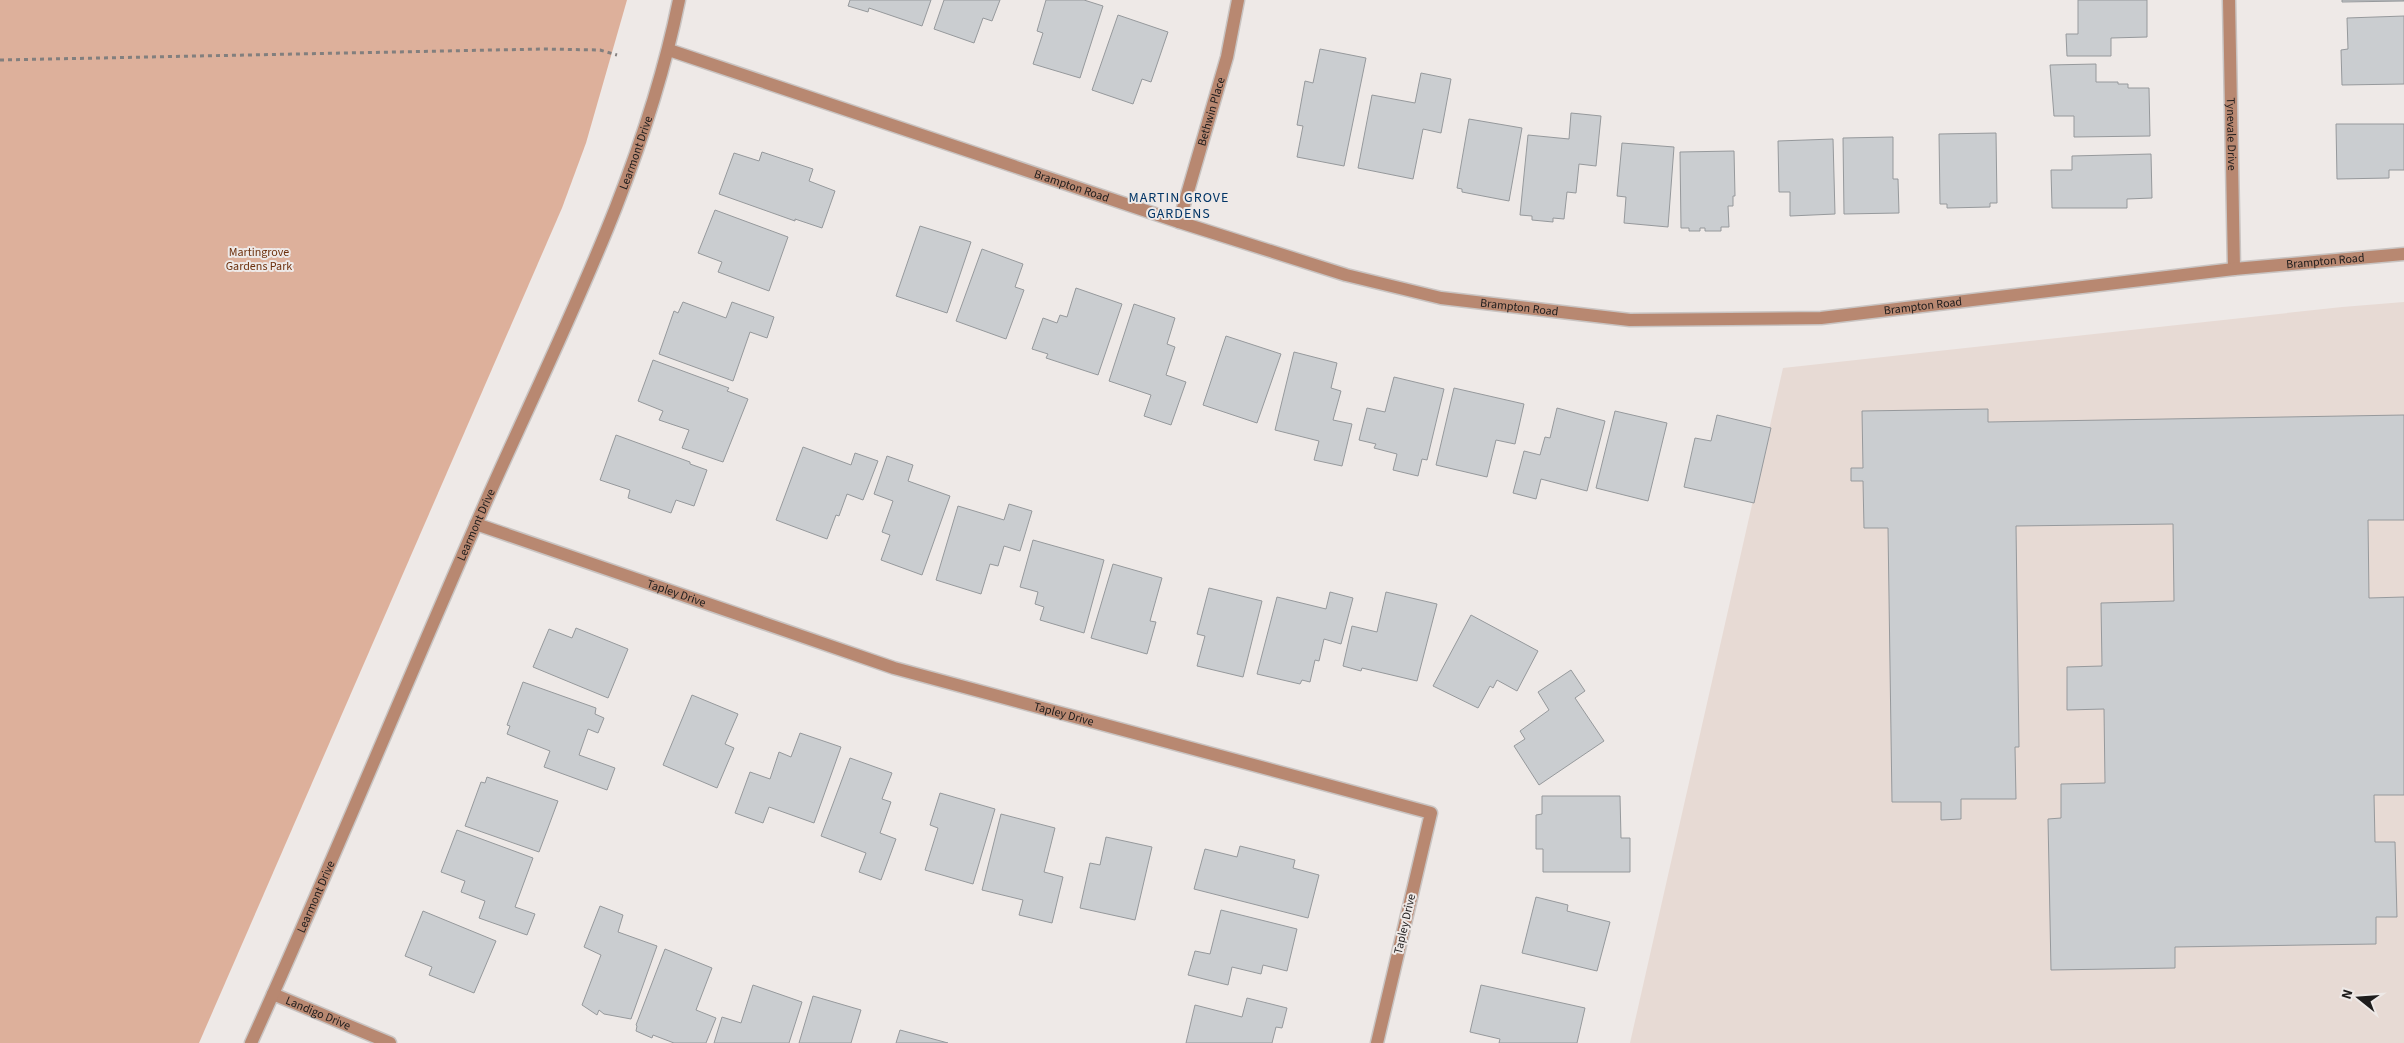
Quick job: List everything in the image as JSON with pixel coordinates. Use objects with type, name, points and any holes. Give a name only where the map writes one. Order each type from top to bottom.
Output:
[{"type":"street","name":"Learmont Drive","points":[[251,1043],[476,524],[618,204],[669,50],[679,0]]},
{"type":"street","name":"Bethwin Place","points":[[1179,222],[1227,57],[1238,0]]},
{"type":"street","name":"Tynevale Drive","points":[[2229,0],[2234,268]]},
{"type":"street","name":"Brampton Road","points":[[669,50],[1179,222],[1346,276],[1441,298],[1630,320],[1821,318],[2234,268],[2404,254]]},
{"type":"street","name":"Tapley Drive","points":[[476,524],[894,668],[1431,813],[1377,1043]]},
{"type":"street","name":"Landigo Drive","points":[[273,994],[390,1043]]},
{"type":"path","points":[[0,60],[543,49],[600,50],[617,54]]},
{"type":"shaded area","points":[[2404,302],[2404,1043],[1630,1043],[1783,368],[2342,307]]},
{"type":"green space","name":"Martingrove Gardens Park","points":[[0,0],[627,0],[586,143],[562,208],[199,1043],[0,1043]]},
{"type":"building","points":[[850,0],[931,0],[922,26],[869,8],[868,12],[848,6]]},
{"type":"building","points":[[944,0],[1000,0],[992,21],[983,18],[974,43],[934,29]]},
{"type":"building","points":[[1046,0],[1084,0],[1103,6],[1080,78],[1033,64],[1043,33],[1037,31]]},
{"type":"building","points":[[2078,0],[2147,0],[2147,37],[2111,38],[2111,56],[2067,56],[2066,34],[2078,34]]},
{"type":"building","points":[[2342,0],[2404,0],[2404,1],[2342,2]]},
{"type":"building","points":[[1118,15],[1168,32],[1151,82],[1142,79],[1133,104],[1092,90]]},
{"type":"building","points":[[2404,16],[2404,84],[2342,85],[2341,50],[2348,49],[2347,18]]},
{"type":"building","points":[[1320,49],[1366,58],[1344,166],[1297,157],[1303,126],[1297,125],[1305,81],[1313,83]]},
{"type":"building","points":[[2096,64],[2096,82],[2118,82],[2118,84],[2128,84],[2128,88],[2149,88],[2150,136],[2074,137],[2074,116],[2054,116],[2050,65]]},
{"type":"building","points":[[1421,73],[1451,79],[1441,133],[1423,129],[1413,179],[1358,168],[1372,95],[1415,103]]},
{"type":"building","points":[[1571,113],[1601,116],[1596,166],[1579,164],[1576,193],[1567,192],[1564,219],[1553,218],[1553,222],[1532,220],[1532,216],[1520,215],[1528,135],[1569,139]]},
{"type":"building","points":[[1469,119],[1522,128],[1509,201],[1462,192],[1462,189],[1457,188]]},
{"type":"building","points":[[2336,124],[2404,124],[2404,170],[2389,170],[2389,178],[2337,179]]},
{"type":"building","points":[[1996,133],[1997,203],[1990,203],[1990,207],[1947,208],[1947,204],[1940,204],[1939,134]]},
{"type":"building","points":[[1893,137],[1893,179],[1898,179],[1899,213],[1844,214],[1843,138]]},
{"type":"building","points":[[1833,139],[1835,214],[1790,216],[1790,192],[1779,192],[1778,141]]},
{"type":"building","points":[[1622,143],[1674,147],[1668,227],[1624,223],[1626,197],[1617,196]]},
{"type":"building","points":[[1734,151],[1735,196],[1733,196],[1733,206],[1728,206],[1729,227],[1721,227],[1721,231],[1705,231],[1705,228],[1700,228],[1700,231],[1689,231],[1689,228],[1681,228],[1680,152]]},
{"type":"building","points":[[762,152],[813,169],[809,181],[835,191],[822,228],[795,219],[795,221],[719,194],[734,153],[759,161]]},
{"type":"building","points":[[2151,154],[2152,198],[2127,199],[2127,208],[2052,208],[2051,170],[2072,170],[2072,156]]},
{"type":"building","points":[[715,210],[788,237],[769,291],[718,272],[722,262],[698,253]]},
{"type":"building","points":[[920,226],[971,242],[947,313],[896,296]]},
{"type":"building","points":[[982,249],[1023,264],[1015,287],[1024,290],[1006,339],[956,321]]},
{"type":"building","points":[[1076,288],[1122,304],[1098,375],[1046,358],[1048,354],[1032,349],[1043,318],[1057,323],[1060,315],[1067,317]]},
{"type":"building","points":[[683,302],[726,318],[732,302],[774,317],[767,338],[750,332],[733,381],[659,354],[674,311],[678,313]]},
{"type":"building","points":[[1134,304],[1175,318],[1167,344],[1175,347],[1166,375],[1186,382],[1171,425],[1144,416],[1151,395],[1109,381]]},
{"type":"building","points":[[1226,336],[1281,354],[1257,423],[1203,405]]},
{"type":"building","points":[[1294,352],[1337,363],[1331,388],[1341,391],[1333,420],[1352,424],[1342,466],[1314,460],[1319,441],[1275,430]]},
{"type":"building","points":[[653,360],[729,388],[727,391],[748,399],[723,462],[682,448],[689,430],[659,420],[663,411],[638,401]]},
{"type":"building","points":[[1394,377],[1444,389],[1427,460],[1422,459],[1418,476],[1393,470],[1397,454],[1374,448],[1376,444],[1359,440],[1367,408],[1385,412]]},
{"type":"building","points":[[1454,388],[1524,404],[1515,444],[1496,440],[1487,477],[1436,465]]},
{"type":"building","points":[[1557,408],[1605,421],[1587,491],[1541,479],[1536,499],[1513,493],[1524,451],[1540,455],[1545,437],[1550,438]]},
{"type":"building","points":[[1988,409],[1988,422],[2404,415],[2404,520],[2368,520],[2369,598],[2404,597],[2404,795],[2374,795],[2375,842],[2395,842],[2397,917],[2376,917],[2376,944],[2175,947],[2175,968],[2051,970],[2048,819],[2061,818],[2061,784],[2105,783],[2104,709],[2067,710],[2067,667],[2102,666],[2101,603],[2174,601],[2173,524],[2016,526],[2019,747],[2015,747],[2016,799],[1961,799],[1961,819],[1941,820],[1941,802],[1892,802],[1888,528],[1864,528],[1863,481],[1851,481],[1851,468],[1863,468],[1862,411]]},
{"type":"building","points":[[1615,411],[1667,423],[1648,501],[1596,488]]},
{"type":"building","points":[[1717,415],[1771,428],[1754,503],[1684,487],[1695,438],[1711,441]]},
{"type":"building","points":[[616,435],[707,470],[694,506],[676,500],[671,513],[628,498],[630,490],[600,480]]},
{"type":"building","points":[[803,447],[851,465],[855,453],[878,461],[863,500],[847,494],[839,516],[836,515],[827,539],[776,520]]},
{"type":"building","points":[[887,456],[913,465],[908,481],[950,496],[922,575],[881,560],[890,535],[882,532],[893,501],[874,494]]},
{"type":"building","points":[[1009,504],[1032,511],[1020,551],[1004,546],[998,566],[990,564],[981,594],[936,580],[958,506],[1004,520]]},
{"type":"building","points":[[1033,540],[1104,560],[1084,633],[1040,620],[1044,607],[1035,604],[1038,592],[1020,587]]},
{"type":"building","points":[[1113,564],[1162,578],[1150,621],[1156,622],[1147,654],[1091,638]]},
{"type":"building","points":[[1209,588],[1262,601],[1243,677],[1197,666],[1205,636],[1197,634]]},
{"type":"building","points":[[1330,592],[1353,598],[1341,644],[1324,639],[1319,661],[1315,660],[1310,682],[1302,680],[1300,684],[1257,674],[1277,597],[1326,609]]},
{"type":"building","points":[[1386,592],[1437,604],[1417,681],[1362,668],[1361,671],[1343,666],[1352,626],[1377,632]]},
{"type":"building","points":[[1471,615],[1538,651],[1517,691],[1497,680],[1493,688],[1490,686],[1478,708],[1433,686]]},
{"type":"building","points":[[576,628],[628,649],[608,698],[533,667],[549,629],[572,638]]},
{"type":"building","points":[[1571,670],[1585,691],[1575,698],[1604,741],[1539,785],[1514,746],[1525,739],[1520,731],[1549,710],[1538,692]]},
{"type":"building","points":[[523,682],[596,708],[595,714],[604,718],[598,733],[588,729],[579,755],[615,768],[607,790],[544,767],[550,751],[507,734],[510,726],[507,725]]},
{"type":"building","points":[[692,695],[738,714],[725,744],[734,748],[717,788],[663,765]]},
{"type":"building","points":[[800,733],[841,747],[814,823],[769,807],[763,823],[735,813],[750,772],[770,779],[779,752],[791,757]]},
{"type":"building","points":[[850,758],[892,773],[882,799],[891,802],[880,833],[896,839],[881,880],[859,872],[866,853],[821,836]]},
{"type":"building","points":[[487,777],[558,801],[539,852],[465,826],[481,782],[485,783]]},
{"type":"building","points":[[940,793],[995,809],[973,884],[925,870],[938,828],[930,825]]},
{"type":"building","points":[[1542,796],[1620,796],[1621,838],[1630,838],[1630,872],[1543,872],[1543,849],[1536,849],[1536,815],[1542,814]]},
{"type":"building","points":[[1001,814],[1055,828],[1044,872],[1063,877],[1052,923],[1019,915],[1023,900],[982,890]]},
{"type":"building","points":[[457,830],[533,858],[515,907],[535,914],[527,935],[479,918],[485,901],[461,892],[465,881],[441,872]]},
{"type":"building","points":[[1106,837],[1152,847],[1135,920],[1080,908],[1090,863],[1100,865]]},
{"type":"building","points":[[1240,846],[1295,860],[1293,868],[1319,875],[1308,918],[1194,889],[1205,849],[1237,857]]},
{"type":"building","points":[[1536,897],[1568,905],[1567,911],[1610,922],[1597,971],[1522,953]]},
{"type":"building","points":[[600,906],[623,915],[618,932],[657,946],[631,1019],[604,1014],[599,1010],[597,1015],[582,1005],[601,955],[584,947]]},
{"type":"building","points":[[1221,910],[1297,929],[1287,971],[1263,965],[1261,974],[1232,967],[1228,985],[1188,975],[1195,951],[1210,954]]},
{"type":"building","points":[[423,911],[496,941],[474,993],[429,975],[432,967],[405,956]]},
{"type":"building","points":[[665,949],[712,968],[696,1010],[716,1018],[706,1043],[674,1043],[653,1035],[652,1038],[636,1031],[636,1025]]},
{"type":"building","points":[[753,985],[802,1002],[789,1043],[714,1043],[722,1017],[741,1023]]},
{"type":"building","points":[[1481,985],[1585,1008],[1577,1043],[1499,1043],[1500,1039],[1470,1032]]},
{"type":"building","points":[[813,996],[861,1010],[851,1043],[799,1043]]},
{"type":"building","points":[[1247,998],[1287,1008],[1282,1028],[1276,1027],[1272,1043],[1186,1043],[1195,1005],[1242,1017]]},
{"type":"building","points":[[900,1030],[948,1043],[896,1043]]},
{"type":"district","name":"MARTIN GROVE GARDENS","points":[[1179,206]]}]
